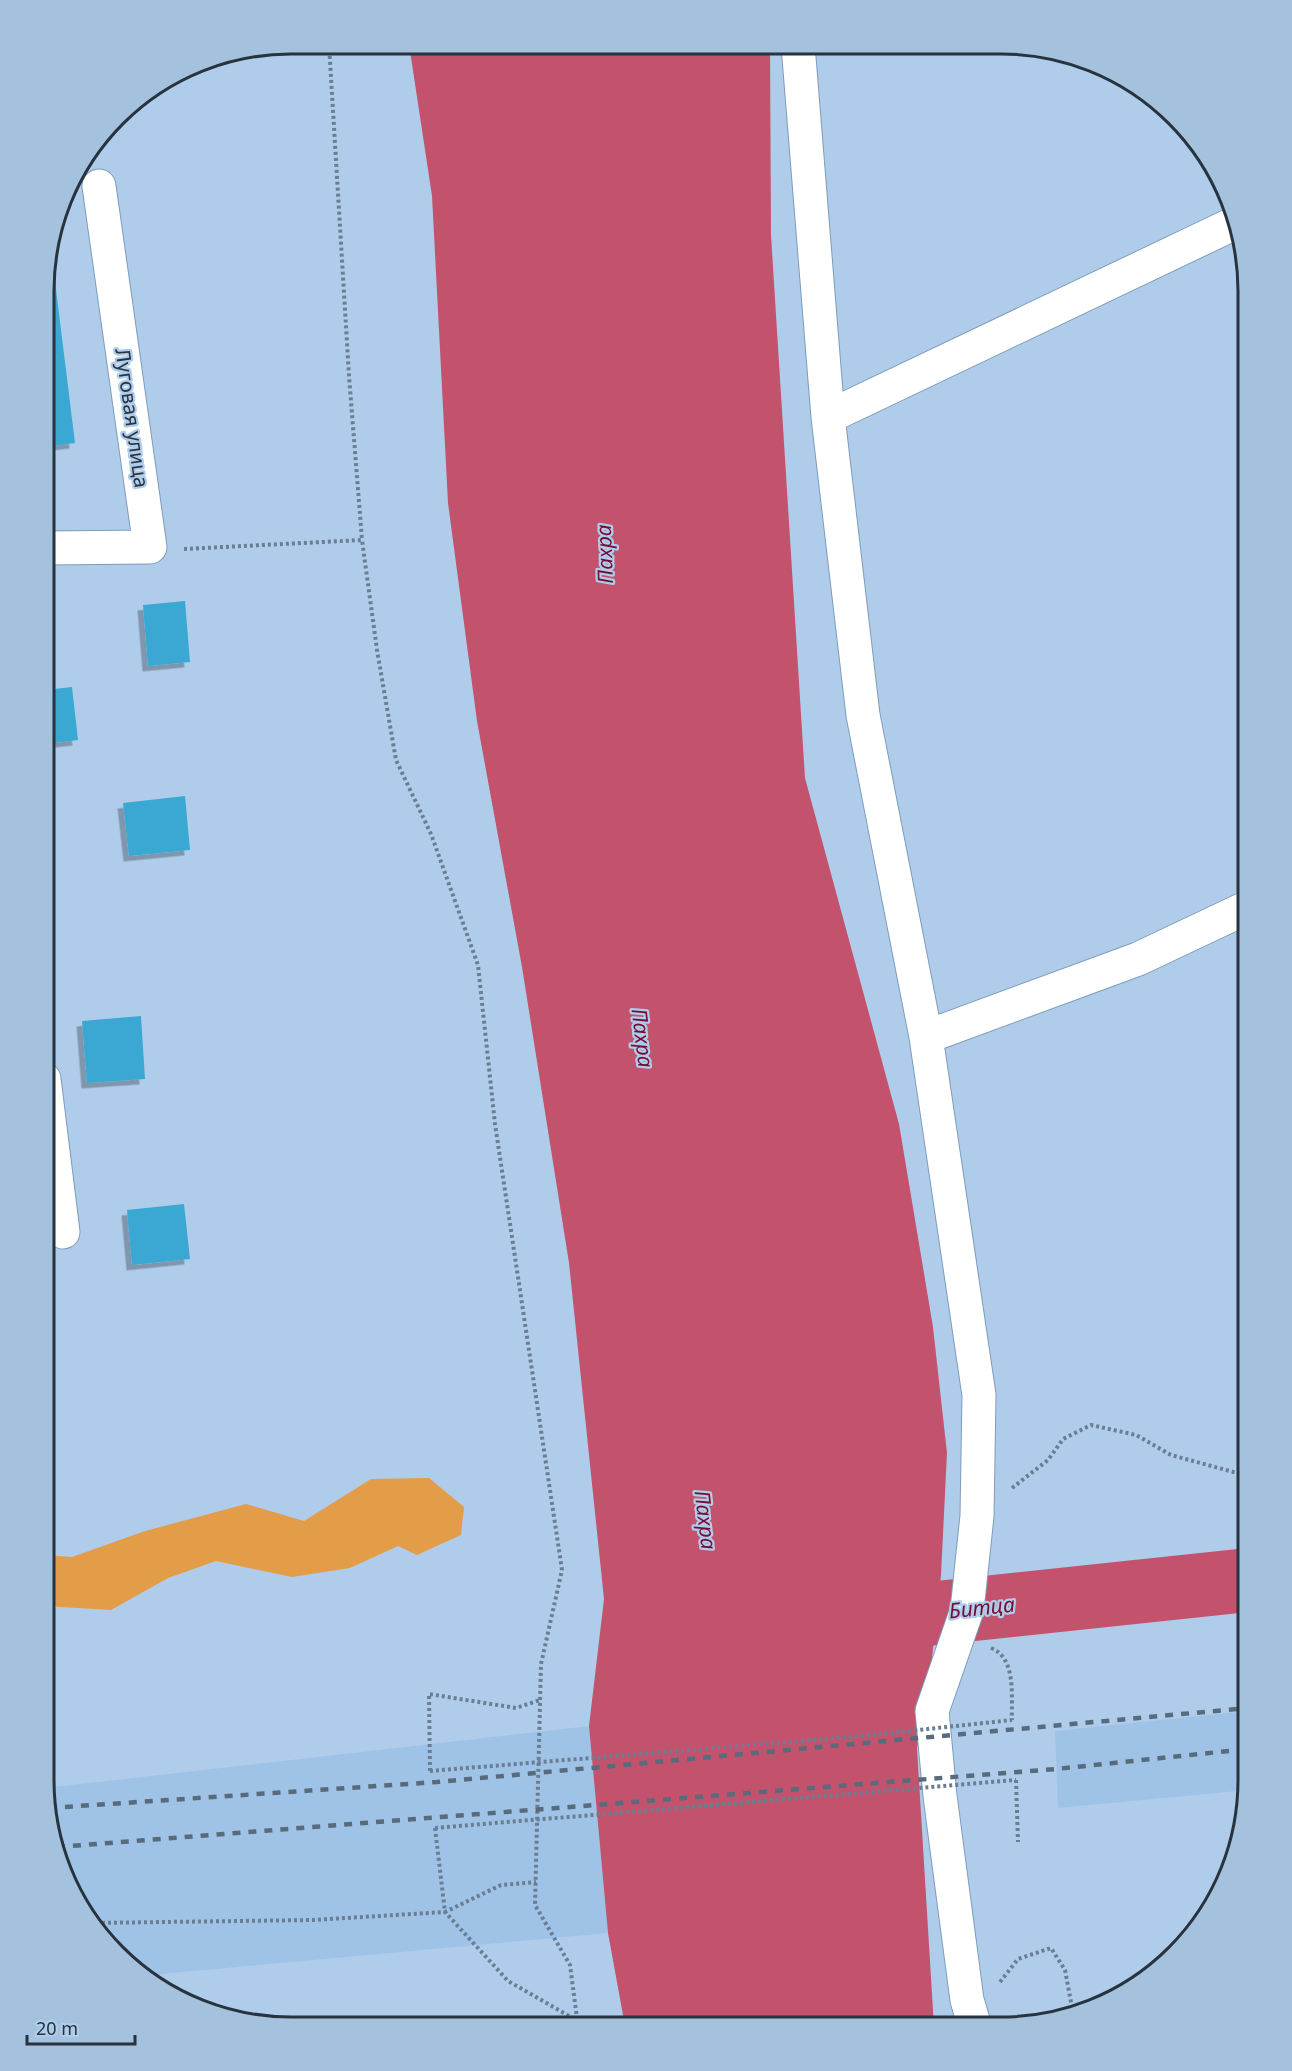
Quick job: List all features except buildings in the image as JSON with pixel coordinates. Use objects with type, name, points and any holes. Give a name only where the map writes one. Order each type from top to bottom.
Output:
[{"type":"street","points":[[799,54],[828,417],[863,715],[926,1037],[979,1395],[977,1516],[967,1610],[932,1711],[940,1796],[971,2014]]},
{"type":"street","name":"Луговая улица","points":[[99,186],[150,547]]},
{"type":"street","points":[[828,417],[1229,226]]},
{"type":"street","points":[[54,548],[150,547]]},
{"type":"street","points":[[926,1037],[1138,959],[1238,912]]},
{"type":"street","points":[[54,1160],[63,1232]]},
{"type":"path","points":[[330,54],[349,376],[362,540],[376,650],[396,760],[431,834],[478,965],[495,1124],[562,1570],[541,1664],[536,1905],[570,1965],[577,2017]]},
{"type":"path","points":[[150,547],[184,549],[362,540]]},
{"type":"path","points":[[977,1516],[1048,1460],[1063,1439],[1091,1425],[1136,1435],[1171,1455],[1238,1473]]},
{"type":"path","points":[[540,1700],[516,1708],[429,1694],[430,1771],[862,1736],[1012,1720],[1009,1667]]},
{"type":"path","points":[[567,2017],[508,1981],[445,1912],[435,1828],[1016,1780],[1018,1842]]},
{"type":"path","points":[[102,1923],[313,1920],[445,1912],[501,1885],[536,1882]]},
{"type":"path","points":[[971,2014],[1018,1959],[1050,1947],[1065,1970],[1072,2006]]},
{"type":"shaded area","points":[[429,1478],[464,1507],[461,1535],[417,1555],[398,1546],[350,1568],[292,1577],[216,1561],[168,1578],[111,1610],[54,1607],[54,1556],[72,1557],[145,1531],[246,1504],[304,1521],[371,1479]]},
{"type":"shaded area","points":[[1238,1712],[1237,1791],[1058,1808],[1055,1731]]},
{"type":"shaded area","points":[[589,1726],[608,1933],[156,1975],[123,1948],[94,1912],[78,1885],[62,1841],[54,1787]]},
{"type":"water","name":"Пахра","points":[[411,54],[770,54],[771,235],[805,778],[899,1124],[933,1327],[947,1453],[941,1575],[928,1694],[917,1748],[933,2017],[623,2017],[608,1933],[589,1726],[604,1599],[569,1263],[522,967],[477,721],[448,503],[432,196]]},
{"type":"waterway","name":"Битца","points":[[851,1638],[918,1615],[1238,1581]]},
{"type":"railway","points":[[56,1808],[437,1782],[1238,1709]]},
{"type":"railway","points":[[64,1846],[1056,1769],[1238,1750]]}]
